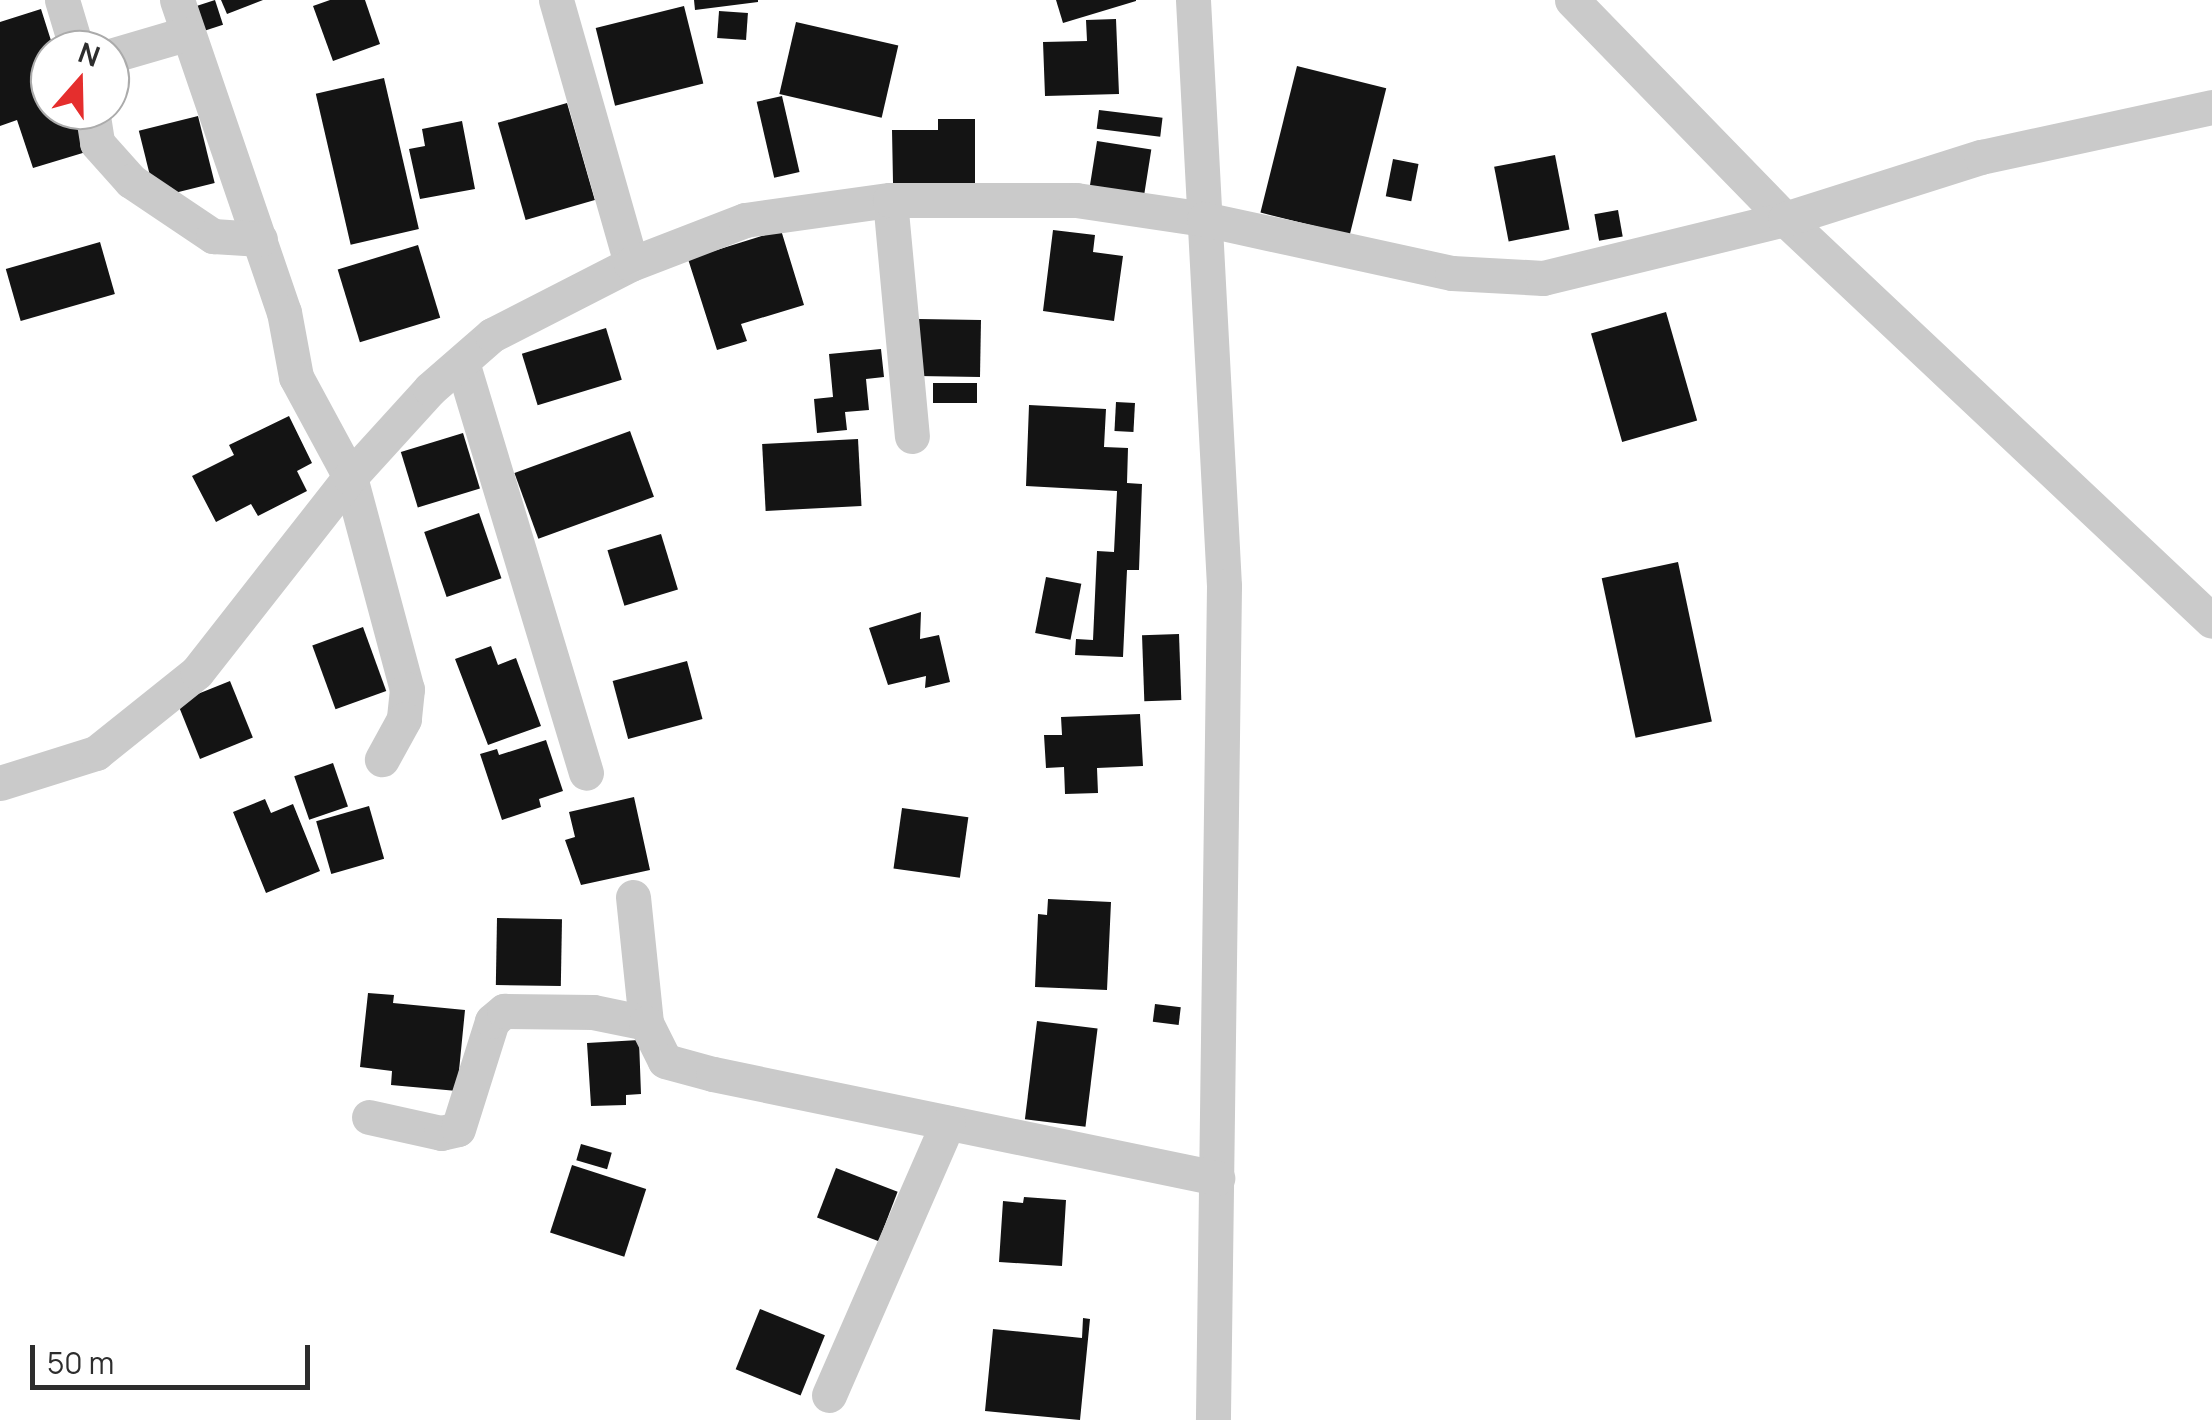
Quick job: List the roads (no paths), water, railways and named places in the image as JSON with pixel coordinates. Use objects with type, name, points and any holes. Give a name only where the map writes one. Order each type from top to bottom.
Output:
[{"type":"street","points":[[62,0],[70,30]]},
{"type":"street","points":[[556,0],[631,264]]},
{"type":"street","points":[[1192,0],[1224,586],[1214,1420]]},
{"type":"street","points":[[1572,0],[1785,219],[2212,621]]},
{"type":"street","points":[[130,45],[181,17],[284,312],[296,377],[350,478],[406,690],[404,719],[382,758]]},
{"type":"street","points":[[0,783],[96,753],[198,672],[350,478],[492,335],[631,264],[746,220],[890,200],[1076,200],[1204,219],[1452,274],[1543,278],[1785,219],[1981,157],[2212,107]]},
{"type":"street","points":[[95,130],[97,143],[131,182],[213,236],[260,240]]},
{"type":"street","points":[[890,200],[912,436]]},
{"type":"street","points":[[462,362],[586,773]]},
{"type":"street","points":[[633,896],[646,1022],[665,1060],[1217,1178]]},
{"type":"street","points":[[369,1117],[441,1133],[458,1129],[492,1021],[504,1011],[593,1012],[646,1022]]},
{"type":"street","points":[[829,1395],[948,1123]]}]
